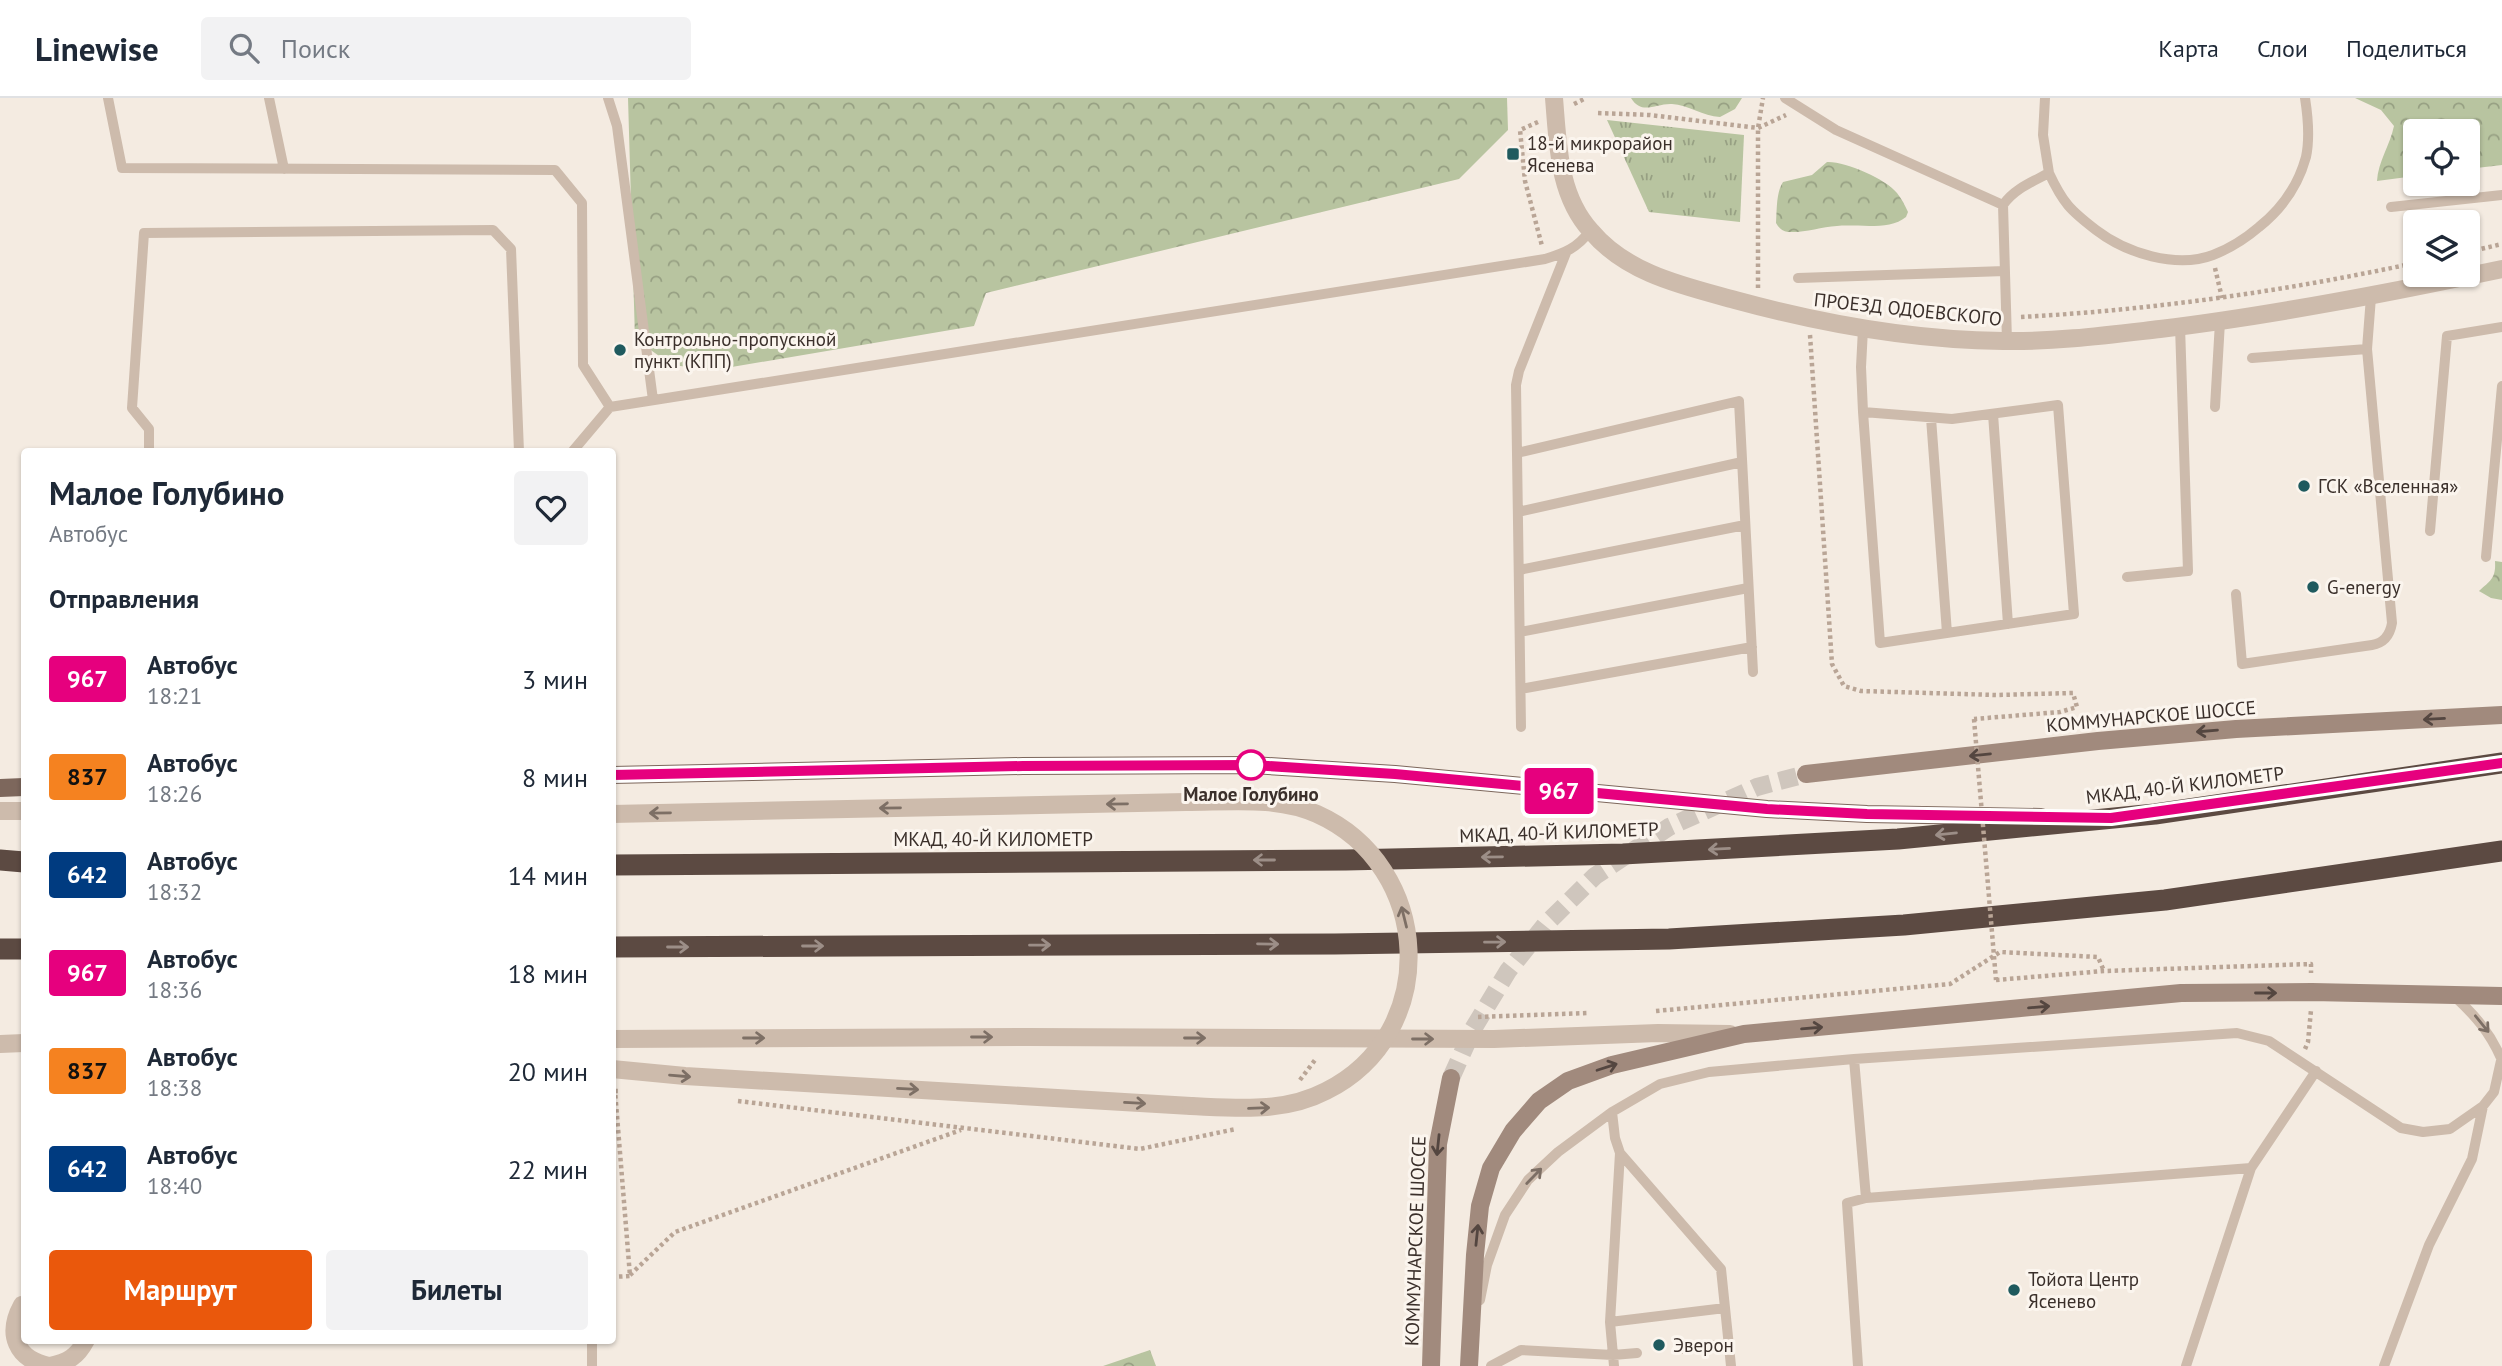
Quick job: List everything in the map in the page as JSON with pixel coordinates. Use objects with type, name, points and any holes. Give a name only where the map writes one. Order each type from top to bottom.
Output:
[{"type":"highway","name":"МКАД, 40-Й КИЛОМЕТР","points":[[616,865],[1332,860],[1623,854],[1898,839],[2111,818],[2502,763]]},
{"type":"highway","points":[[616,947],[1335,944],[1682,939],[1904,925],[2165,900],[2502,851]]},
{"type":"highway","points":[[0,860],[21,862]]},
{"type":"highway","points":[[0,869],[21,869]]},
{"type":"highway","points":[[0,949],[21,949]]},
{"type":"main road","name":"КОММУНАРСКОЕ ШОССЕ","points":[[1806,774],[2098,741],[2236,729],[2502,715]]},
{"type":"main road","points":[[616,775],[1023,766],[1252,765],[1395,774],[1767,809],[2111,818]]},
{"type":"main road","points":[[0,788],[21,787]]},
{"type":"main road","points":[[1469,1359],[1480,1206],[1491,1168],[1513,1131],[1539,1101],[1568,1081],[1612,1065],[1744,1034],[2180,993],[2312,992],[2502,996]]},
{"type":"main road","name":"КОММУНАРСКОЕ ШОССЕ","points":[[1430,1366],[1438,1144],[1451,1078]]},
{"type":"street","name":"ПРОЕЗД ОДОЕВСКОГО","points":[[1555,105],[1560,166],[1570,201],[1590,231],[1615,253],[1646,272],[1679,286],[1809,320],[1863,329],[1968,340],[2071,338],[2220,322],[2371,297],[2502,270]]},
{"type":"street","points":[[616,814],[1264,802],[1290,805],[1339,826],[1361,842],[1378,862],[1393,885],[1403,909],[1409,962],[1406,989],[1398,1014],[1369,1059],[1349,1077],[1326,1091],[1302,1101],[1276,1107],[1191,1106],[685,1076],[616,1069]]},
{"type":"street","points":[[0,811],[21,811]]},
{"type":"street","points":[[616,1039],[1494,1039],[1658,1033],[1744,1034]]},
{"type":"street","points":[[0,1044],[21,1043]]},
{"type":"street","points":[[0,1313],[21,1305]]},
{"type":"street","points":[[21,1308],[14,1324],[15,1337],[18,1347],[26,1357],[43,1365],[67,1364],[85,1344]]},
{"type":"street","points":[[0,1341],[18,1347]]},
{"type":"lane","points":[[108,98],[122,168],[555,170],[582,203],[583,365],[610,407]]},
{"type":"lane","points":[[269,98],[284,169]]},
{"type":"lane","points":[[608,98],[617,126],[653,400]]},
{"type":"lane","points":[[1785,98],[1836,130],[2003,205]]},
{"type":"lane","points":[[2045,98],[2043,135],[2049,173],[2061,200],[2108,239],[2140,253],[2188,259],[2211,256],[2242,241],[2278,212],[2296,185],[2306,155],[2308,120],[2305,98]]},
{"type":"lane","points":[[2007,341],[2003,205],[2018,190],[2049,173]]},
{"type":"lane","points":[[2391,207],[2502,195]]},
{"type":"lane","points":[[149,448],[149,429],[132,408],[144,233],[493,230],[511,249],[519,448]]},
{"type":"lane","points":[[575,448],[610,407],[1545,259],[1566,253],[1580,244],[1590,231]]},
{"type":"lane","points":[[1521,727],[1516,385],[1566,253]]},
{"type":"lane","points":[[1798,278],[2005,271]]},
{"type":"lane","points":[[2236,594],[2242,664],[2372,645],[2380,643],[2391,631],[2367,349],[2371,297]]},
{"type":"lane","points":[[2215,407],[2220,322]]},
{"type":"lane","points":[[2127,577],[2188,571],[2180,326]]},
{"type":"lane","points":[[2430,531],[2447,336],[2502,327]]},
{"type":"lane","points":[[1863,329],[1863,412],[1880,643],[2074,614],[2058,405],[1952,419],[1863,412]]},
{"type":"lane","points":[[2252,358],[2367,349]]},
{"type":"lane","points":[[2486,557],[2502,386]]},
{"type":"lane","points":[[1517,453],[1739,401],[1753,672]]},
{"type":"lane","points":[[1993,414],[2008,624]]},
{"type":"lane","points":[[1931,418],[1947,633]]},
{"type":"lane","points":[[1518,512],[1742,462]]},
{"type":"lane","points":[[1519,570],[1745,525]]},
{"type":"lane","points":[[1520,632],[1748,588]]},
{"type":"lane","points":[[1521,689],[1752,647]]},
{"type":"lane","points":[[1469,1359],[1487,1265],[1505,1215],[1528,1180],[1558,1152],[1612,1112],[1660,1084],[1709,1072],[1854,1059],[2237,1033],[2269,1041],[2401,1128],[2423,1132],[2450,1129],[2498,1092],[2501,1057],[2492,1037],[2454,996]]},
{"type":"lane","points":[[1854,1059],[1866,1198]]},
{"type":"lane","points":[[2186,1366],[2251,1168],[2316,1071]]},
{"type":"lane","points":[[2384,1366],[2428,1245],[2472,1159],[2483,1106]]},
{"type":"lane","points":[[1612,1112],[1620,1153],[1610,1322],[1614,1360]]},
{"type":"lane","points":[[1620,1153],[1721,1269],[1731,1366]]},
{"type":"lane","points":[[1858,1366],[1847,1202],[1866,1198],[2251,1168]]},
{"type":"lane","points":[[1610,1322],[1725,1308]]},
{"type":"lane","points":[[592,1344],[592,1366]]},
{"type":"lane","points":[[1683,1349],[1728,1344]]},
{"type":"lane","points":[[1491,1366],[1521,1350],[1614,1360],[1637,1353]]},
{"type":"path","points":[[1545,259],[1525,181],[1520,131],[1555,105],[1586,98]]},
{"type":"path","points":[[1758,306],[1758,128],[1763,98]]},
{"type":"path","points":[[1598,113],[1650,115],[1758,128]]},
{"type":"path","points":[[2480,249],[2502,244]]},
{"type":"path","points":[[2211,256],[2222,298]]},
{"type":"path","points":[[2006,317],[2137,309],[2222,298],[2403,266]]},
{"type":"path","points":[[2077,707],[2060,712],[1974,719],[1996,980],[2092,972]]},
{"type":"path","points":[[1643,1012],[1950,984],[2000,952],[2098,957],[2104,971]]},
{"type":"path","points":[[1478,1017],[1602,1013]]},
{"type":"path","points":[[616,1091],[627,1092]]},
{"type":"path","points":[[728,1100],[1140,1149],[1243,1128]]},
{"type":"path","points":[[616,1103],[630,1276]]},
{"type":"path","points":[[616,1277],[630,1276],[675,1232],[965,1129]]},
{"type":"green space","points":[[628,98],[1507,98],[1508,130],[1459,179],[986,293],[974,326],[714,370],[672,365],[635,339]]},
{"type":"green space","points":[[1631,98],[1742,98],[1735,109],[1720,117],[1672,104],[1645,108]]},
{"type":"green space","points":[[2355,98],[2502,98],[2502,165],[2480,168],[2480,119],[2403,119],[2403,178],[2377,181],[2394,126],[2381,110]]},
{"type":"green space","points":[[1607,120],[1744,135],[1740,222],[1649,212]]},
{"type":"green space","points":[[1827,162],[1854,168],[1884,182],[1900,198],[1908,212],[1906,217],[1882,225],[1837,226],[1794,232],[1781,229],[1776,223],[1778,196],[1783,182],[1812,175]]},
{"type":"green space","points":[[2495,561],[2502,562],[2502,600],[2491,598],[2479,591],[2492,578]]},
{"type":"green space","points":[[1150,1350],[1156,1366],[1103,1366]]},
{"type":"tunnel","points":[[1451,1078],[1473,1029],[1508,971],[1545,925],[1595,876],[1669,827],[1757,787],[1806,774]]},
{"type":"bus line","name":"967","points":[[616,775],[1023,766],[1252,765],[1395,774],[1767,809],[1867,814],[2111,818],[2155,814],[2502,763]]},
{"type":"place","name":"18-й микрорайон Ясенева","points":[[1513,154]]},
{"type":"place","name":"Контрольно-пропускной пункт (КПП)","points":[[620,350]]},
{"type":"place","name":"ГСК «Вселенная»","points":[[2304,486]]},
{"type":"place","name":"G-energy","points":[[2313,587]]},
{"type":"place","name":"Малое Голубино","points":[[1251,765]]},
{"type":"place","name":"Тойота Центр Ясенево","points":[[2014,1290]]},
{"type":"place","name":"Эверон","points":[[1659,1345]]}]
